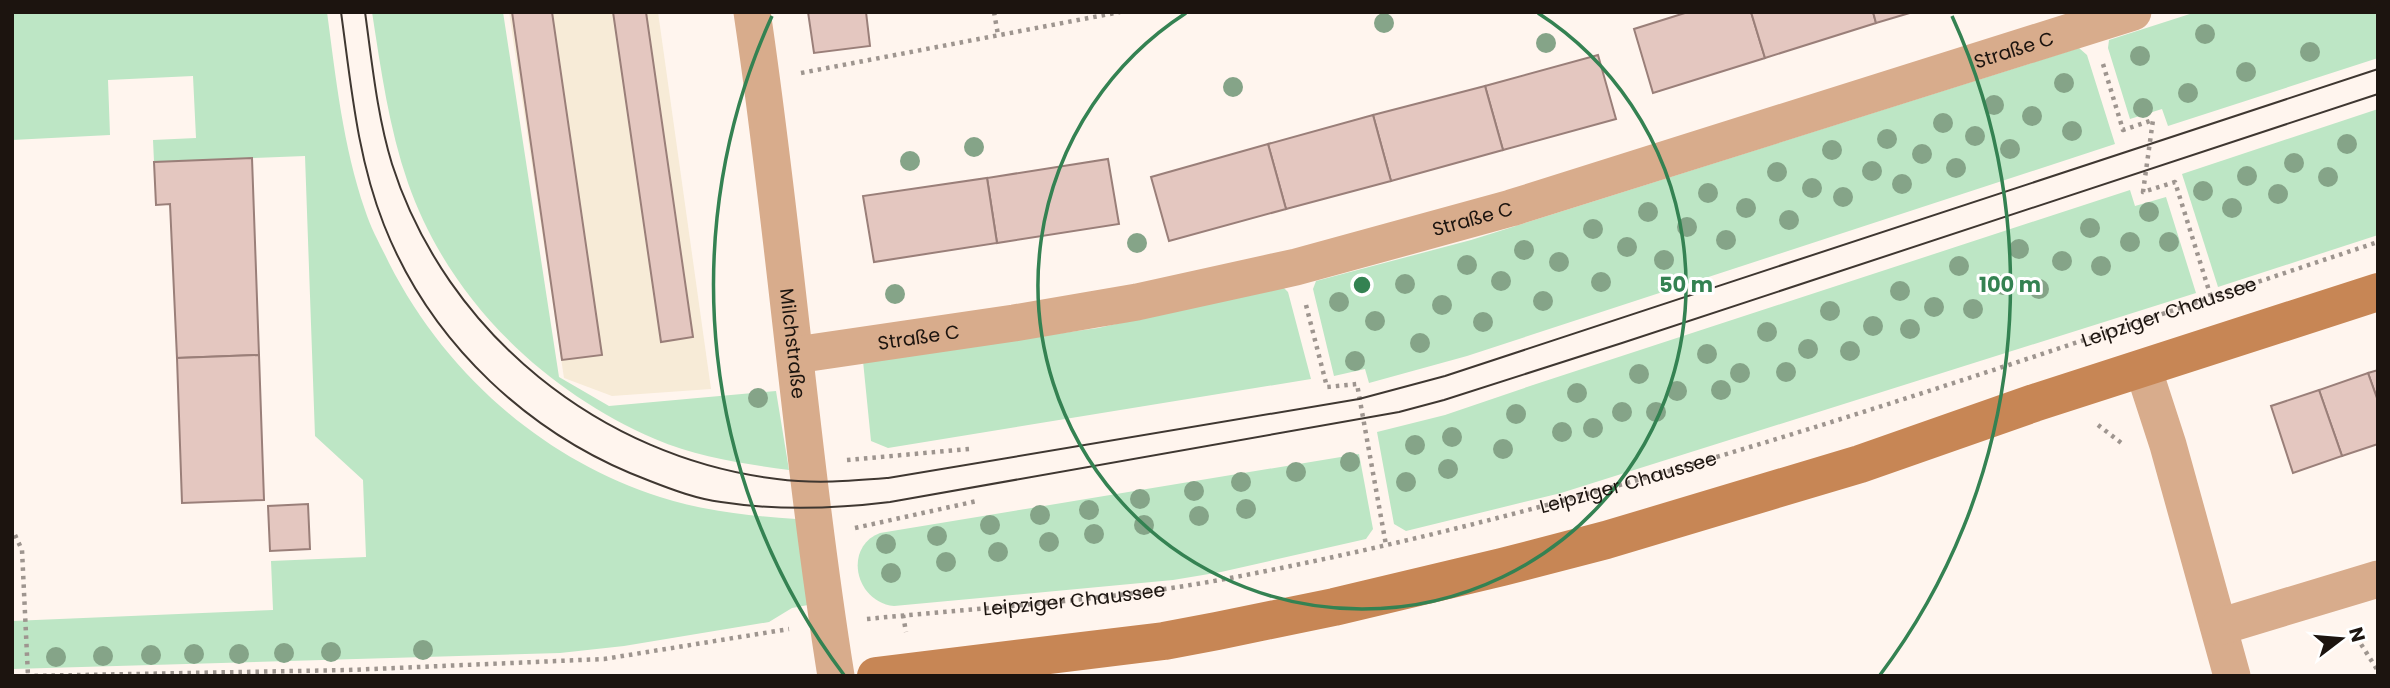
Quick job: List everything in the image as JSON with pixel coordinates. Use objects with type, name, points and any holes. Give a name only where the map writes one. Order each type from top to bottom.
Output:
[{"type":"main road","points":[[876,676],[1204,634],[1334,607],[1489,570],[1606,540],[1860,464],[2014,410],[2378,292]]},
{"type":"street","name":"Milchstraße","points":[[752,12],[796,355],[807,465],[836,676]]},
{"type":"street","name":"Straße C","points":[[796,355],[1137,302],[1296,267],[1511,208],[2073,24],[2133,12]]},
{"type":"street","points":[[2143,368],[2168,445],[2232,676]]},
{"type":"street","points":[[2219,627],[2378,579]]},
{"type":"path","points":[[993,12],[998,35]]},
{"type":"path","points":[[762,80],[1120,12]]},
{"type":"path","points":[[2073,24],[2123,130],[2153,120],[2143,192],[2175,181],[2224,342]]},
{"type":"path","name":"Leipziger Chaussee","points":[[863,619],[1191,585],[1386,545],[1598,490],[1789,436],[2378,242]]},
{"type":"path","points":[[1296,267],[1327,387],[1357,384],[1386,545]]},
{"type":"path","points":[[807,465],[969,449]]},
{"type":"path","points":[[817,537],[977,501]]},
{"type":"path","points":[[15,535],[22,550],[27,676],[349,670],[604,659],[794,629]]},
{"type":"path","points":[[2329,595],[2378,671]]},
{"type":"path","points":[[950,611],[952,618]]},
{"type":"shaded area","points":[[509,12],[658,12],[711,389],[612,396],[564,378]]},
{"type":"green space","points":[[12,12],[327,12],[346,137],[365,210],[389,263],[438,341],[501,407],[576,460],[617,481],[693,506],[796,519],[808,605],[792,608],[769,622],[624,646],[560,653],[12,669],[12,621],[273,610],[271,561],[366,557],[363,480],[315,436],[305,156],[154,162],[153,140],[196,138],[193,76],[108,80],[110,135],[12,140]]},
{"type":"green space","points":[[372,12],[503,12],[559,377],[609,406],[776,391],[789,470],[704,455],[655,439],[614,419],[575,395],[505,337],[448,265],[426,226],[408,183],[391,120]]},
{"type":"green space","points":[[2196,12],[2378,12],[2378,58],[2168,126],[2162,109],[2130,119],[2108,48],[2109,40]]},
{"type":"green space","points":[[2079,48],[2087,55],[2115,144],[1467,356],[1369,383],[1365,369],[1334,376],[1313,289],[1316,281],[1471,240]]},
{"type":"green space","points":[[2378,109],[2378,235],[2218,287],[2182,174]]},
{"type":"green space","points":[[2130,190],[2135,206],[2166,197],[2196,293],[1561,493],[1406,531],[1394,524],[1377,432],[1445,415]]},
{"type":"green space","points":[[1283,287],[1288,292],[1311,379],[888,448],[871,441],[863,361],[1098,328]]},
{"type":"green space","points":[[1359,454],[1373,529],[1366,539],[1221,572],[1173,580],[894,606],[870,595],[858,573],[861,550],[868,540],[880,533]]},
{"type":"building","points":[[512,12],[552,12],[602,355],[562,360]]},
{"type":"building","points":[[613,12],[646,12],[693,337],[661,342]]},
{"type":"building","points":[[808,12],[866,12],[870,46],[814,53]]},
{"type":"building","points":[[1688,12],[1751,12],[1765,58],[1653,93],[1634,29]]},
{"type":"building","points":[[1751,12],[1873,12],[1876,23],[1765,58]]},
{"type":"building","points":[[1873,12],[1913,12],[1876,23]]},
{"type":"building","points":[[1598,55],[1616,119],[1503,150],[1485,86]]},
{"type":"building","points":[[1485,86],[1503,150],[1391,181],[1373,115]]},
{"type":"building","points":[[1373,115],[1391,181],[1286,209],[1268,144]]},
{"type":"building","points":[[1268,144],[1286,209],[1169,241],[1151,177]]},
{"type":"building","points":[[252,158],[259,355],[177,358],[170,204],[156,205],[154,162]]},
{"type":"building","points":[[1108,159],[1119,224],[997,243],[987,178]]},
{"type":"building","points":[[987,178],[997,243],[874,262],[863,196]]},
{"type":"building","points":[[259,355],[264,500],[182,503],[177,358]]},
{"type":"building","points":[[2378,370],[2378,401],[2368,373]]},
{"type":"building","points":[[2368,373],[2378,401],[2378,444],[2342,456],[2319,390]]},
{"type":"building","points":[[2319,390],[2342,456],[2293,473],[2271,406]]},
{"type":"building","points":[[308,504],[310,549],[270,551],[268,506]]},
{"type":"tram line","points":[[341,12],[361,147],[384,225],[404,268],[457,347],[490,381],[526,412],[565,439],[606,462],[703,499],[785,508],[890,502],[1399,412],[1622,343],[2378,94]]},
{"type":"tram line","points":[[365,12],[379,108],[392,164],[417,225],[450,282],[491,332],[539,377],[592,415],[650,445],[712,466],[777,479],[805,481],[888,478],[1359,399],[1445,376],[2378,69]]}]
